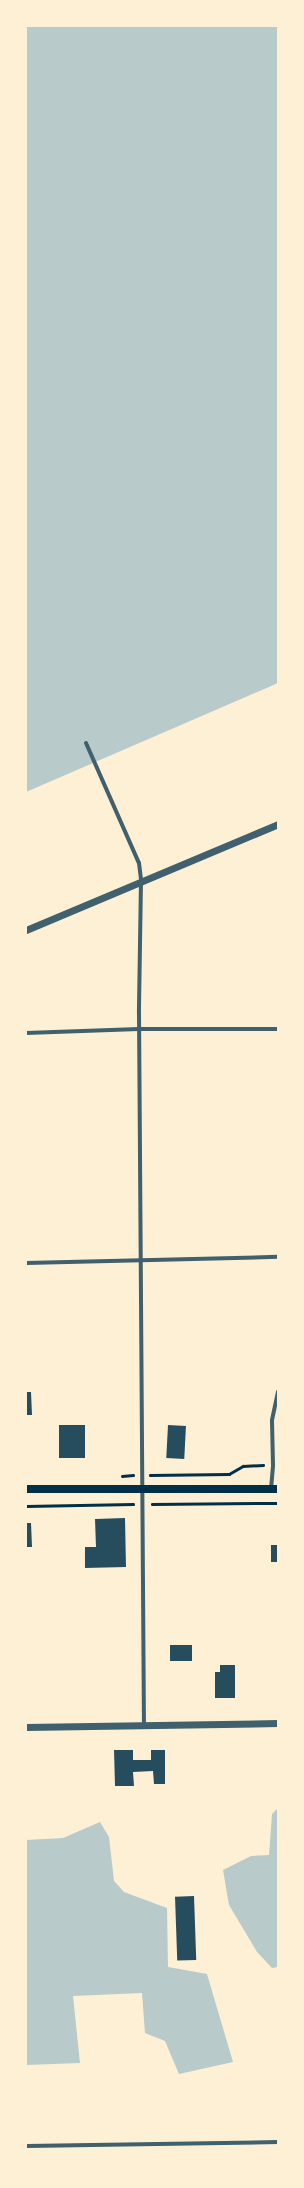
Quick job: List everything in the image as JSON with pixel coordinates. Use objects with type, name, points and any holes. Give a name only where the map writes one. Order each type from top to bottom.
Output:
[{"type":"main road","points":[[26,1489],[274,1489]]},
{"type":"street","points":[[86,743],[139,862],[141,880],[139,1029],[144,1726]]},
{"type":"street","points":[[26,930],[141,880],[278,824]]},
{"type":"street","points":[[26,1033],[139,1029],[278,1029]]},
{"type":"street","points":[[26,1262],[140,1261],[278,1257]]},
{"type":"street","points":[[274,1489],[272,1420],[278,1392]]},
{"type":"street","points":[[26,1727],[278,1723]]},
{"type":"street","points":[[26,2146],[278,2142]]},
{"type":"path","points":[[163,1475],[229,1474],[243,1466],[262,1464]]},
{"type":"path","points":[[162,1504],[278,1503]]},
{"type":"path","points":[[26,1506],[120,1504]]},
{"type":"shaded area","points":[[26,26],[278,26],[278,683],[26,792]]},
{"type":"shaded area","points":[[278,1808],[278,1967],[272,1968],[257,1952],[229,1905],[223,1870],[251,1856],[269,1855],[272,1814]]},
{"type":"shaded area","points":[[100,1822],[109,1837],[114,1881],[124,1892],[167,1908],[168,1967],[207,1974],[233,2062],[179,2074],[165,2041],[145,2033],[142,1993],[73,1996],[80,2063],[26,2065],[26,1840],[63,1838]]},
{"type":"building","points":[[26,1392],[31,1392],[32,1415],[26,1415]]},
{"type":"building","points":[[59,1425],[85,1425],[85,1458],[59,1458]]},
{"type":"building","points":[[168,1425],[186,1426],[184,1459],[166,1458]]},
{"type":"building","points":[[125,1518],[126,1567],[85,1568],[85,1547],[96,1547],[95,1519]]},
{"type":"building","points":[[26,1523],[31,1523],[32,1547],[26,1547]]},
{"type":"building","points":[[271,1545],[278,1545],[278,1562],[271,1562]]},
{"type":"building","points":[[170,1645],[192,1645],[192,1661],[170,1661]]},
{"type":"building","points":[[220,1665],[235,1665],[235,1698],[215,1698],[215,1672],[220,1672]]},
{"type":"building","points":[[114,1750],[133,1750],[133,1760],[151,1760],[151,1750],[165,1750],[165,1784],[154,1784],[153,1771],[133,1772],[134,1786],[115,1786]]},
{"type":"building","points":[[194,1896],[196,1960],[177,1961],[175,1897]]}]
